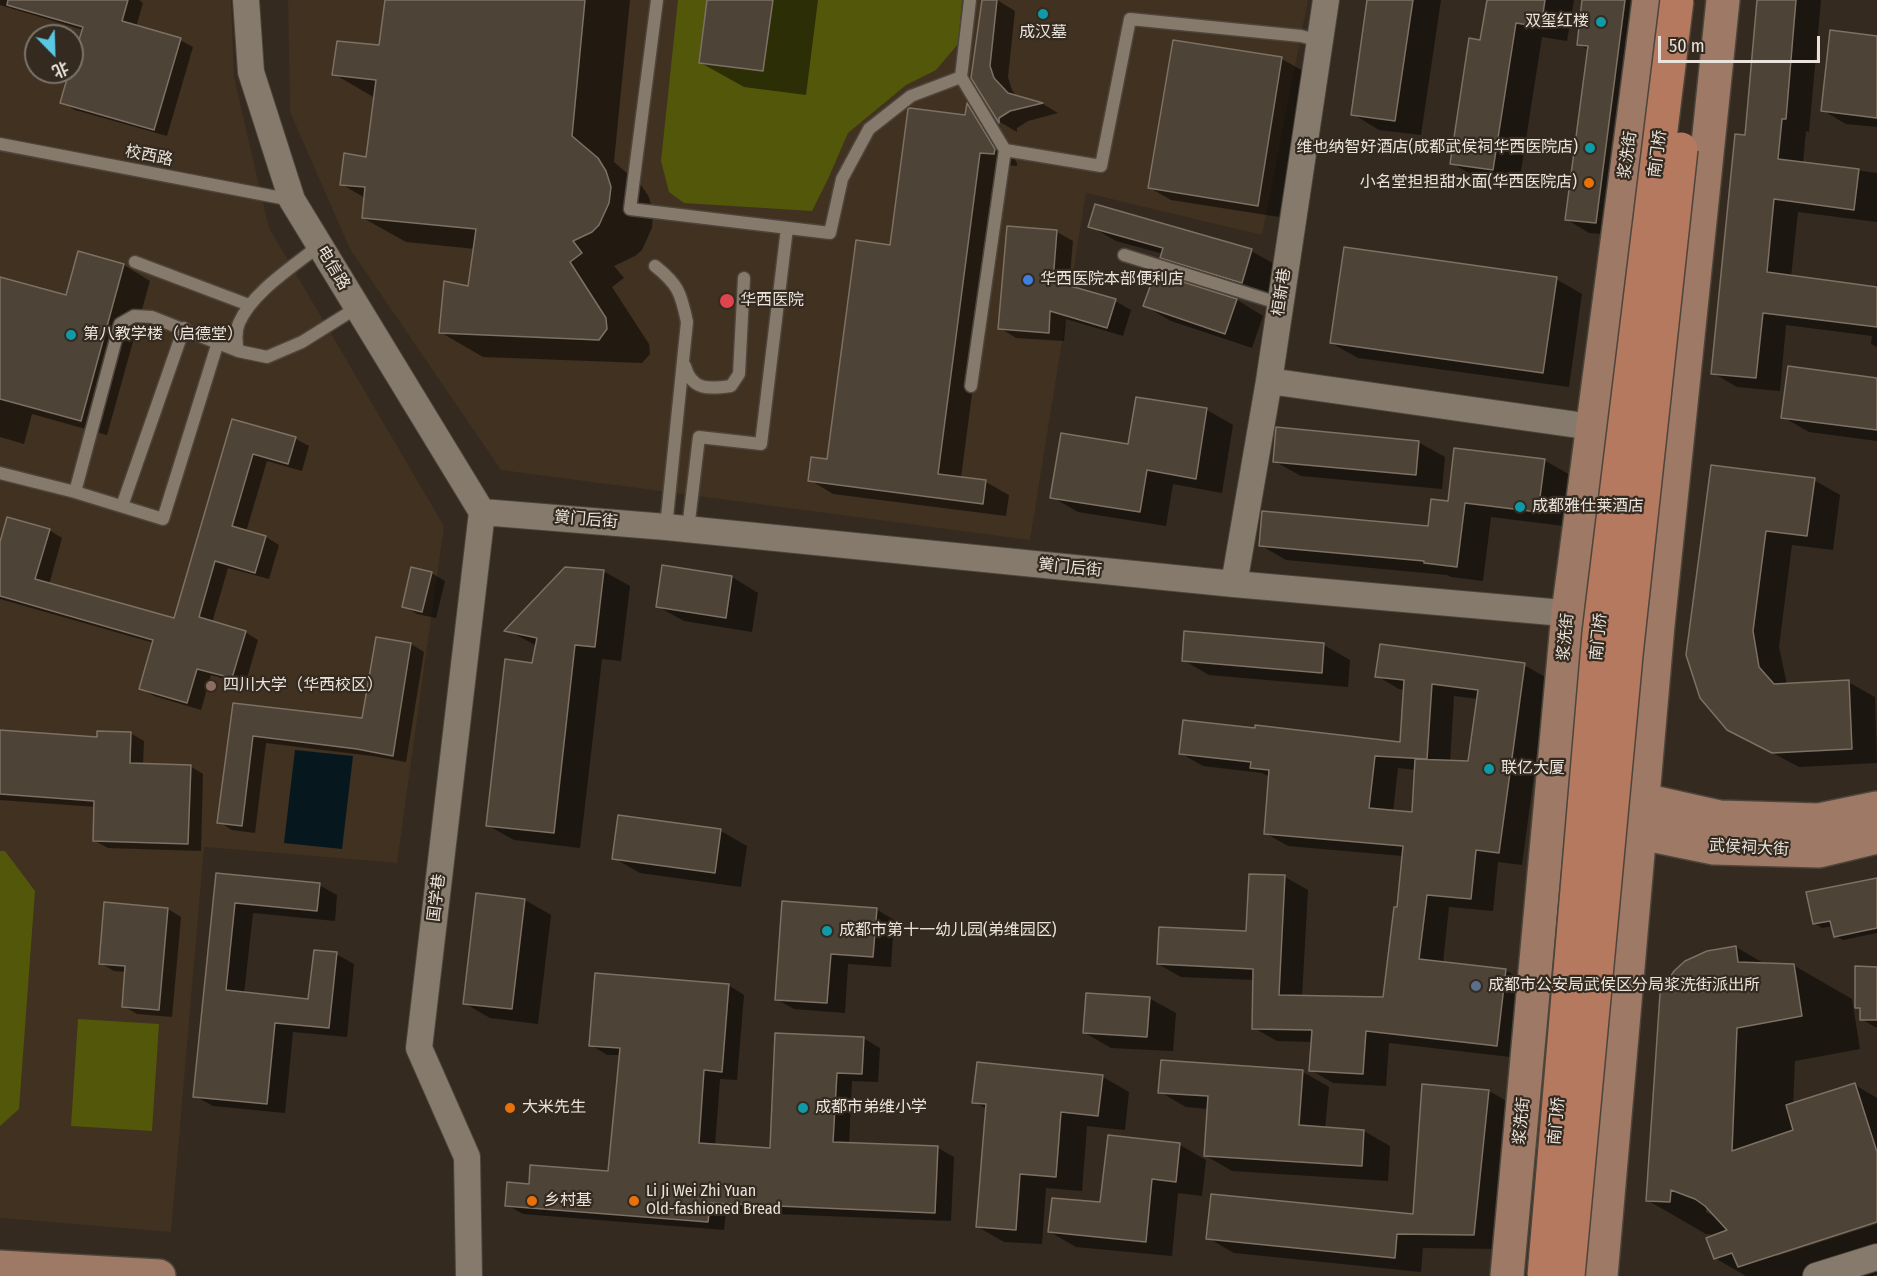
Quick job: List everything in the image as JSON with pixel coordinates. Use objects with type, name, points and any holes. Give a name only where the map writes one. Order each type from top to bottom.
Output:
[{"type":"main road","name":"浆洗街","points":[[1507,1276],[1568,613],[1648,0]]},
{"type":"main road","name":"南门桥","points":[[1544,1276],[1599,633],[1677,0]]},
{"type":"main road","name":"南门桥","points":[[1568,1276],[1626,655],[1698,0]]},
{"type":"main road","points":[[1601,1276],[1658,625],[1723,0]]},
{"type":"main road","name":"武侯祠大街","points":[[1552,789],[1644,800],[1720,818],[1819,820],[1877,808]]},
{"type":"main road","name":"武侯祠大街","points":[[1550,822],[1641,832],[1714,848],[1819,851],[1877,837]]},
{"type":"main road","points":[[0,1267],[159,1276]]},
{"type":"street","name":"电信路","points":[[246,0],[251,72],[292,200],[482,512]]},
{"type":"street","name":"桓新巷","points":[[1234,584],[1269,381],[1326,0]]},
{"type":"street","points":[[1269,381],[1592,427]]},
{"type":"street","name":"黉门后街","points":[[482,512],[677,528],[1234,584],[1568,613],[1658,625]]},
{"type":"street","name":"国学巷","points":[[470,1276],[467,1157],[419,1048],[482,512]]},
{"type":"street","points":[[1816,1276],[1877,1257]]},
{"type":"lane","points":[[657,0],[630,209],[830,233],[842,179],[869,129],[911,96],[961,77]]},
{"type":"lane","points":[[970,0],[961,77],[1005,150],[971,386]]},
{"type":"lane","points":[[1005,150],[1101,166],[1130,19],[1301,36],[1320,41]]},
{"type":"lane","name":"校西路","points":[[0,144],[292,200]]},
{"type":"lane","points":[[677,528],[699,437],[761,444],[787,228]]},
{"type":"lane","points":[[238,351],[236,338],[238,324],[249,305],[320,245]]},
{"type":"lane","points":[[1124,255],[1281,304]]},
{"type":"lane","points":[[135,262],[249,305]]},
{"type":"lane","points":[[655,266],[670,278],[682,297],[687,322],[677,528]]},
{"type":"lane","points":[[684,362],[688,376],[699,386],[715,388],[731,386],[739,374],[744,278]]},
{"type":"lane","points":[[75,492],[120,324],[134,316],[152,317],[238,351],[267,357],[302,342],[358,307]]},
{"type":"lane","points":[[122,507],[184,328]]},
{"type":"lane","points":[[0,473],[75,492],[163,519],[218,342]]},
{"type":"shaded area","name":"四川大学（华西校区）","points":[[0,0],[231,0],[234,77],[269,228],[444,526],[397,863],[204,847],[171,1232],[0,1218]]},
{"type":"shaded area","name":"华西医院","points":[[288,0],[1308,0],[1262,235],[1086,193],[1030,540],[501,470],[350,249],[290,112]]},
{"type":"shaded area","points":[[678,0],[962,0],[958,44],[936,70],[906,85],[848,133],[812,211],[684,203],[669,192],[661,161]]},
{"type":"shaded area","points":[[295,750],[353,756],[342,849],[284,843]]},
{"type":"shaded area","points":[[0,851],[5,851],[35,891],[19,1109],[0,1126]]},
{"type":"shaded area","points":[[78,1019],[159,1024],[152,1131],[71,1126]]},
{"type":"building","points":[[8,0],[128,0],[122,21],[181,38],[154,130],[60,103],[66,84],[84,84],[84,24],[73,24],[7,5]]},
{"type":"building","points":[[385,0],[585,0],[572,136],[598,158],[606,171],[611,187],[609,203],[599,225],[592,232],[573,241],[582,253],[570,262],[606,318],[607,329],[599,340],[439,333],[444,281],[468,286],[476,229],[362,218],[365,187],[340,185],[344,153],[366,157],[376,80],[332,75],[337,41],[379,45]]},
{"type":"building","points":[[707,0],[773,0],[763,71],[699,63]]},
{"type":"building","points":[[982,0],[997,0],[990,66],[994,78],[1008,93],[1043,103],[1010,111],[999,118],[999,123],[971,78]]},
{"type":"building","points":[[1367,0],[1413,0],[1395,121],[1351,115]]},
{"type":"building","points":[[1487,0],[1545,0],[1541,27],[1516,23],[1493,170],[1450,164],[1469,38],[1480,40]]},
{"type":"building","name":"维也纳智好酒店(成都武侯祠华西医院店)","points":[[1582,0],[1625,0],[1596,223],[1565,220],[1588,46],[1577,45]]},
{"type":"building","points":[[1757,0],[1796,0],[1786,119],[1782,119],[1778,159],[1859,169],[1854,210],[1774,199],[1767,272],[1877,287],[1877,327],[1763,313],[1756,378],[1711,374],[1735,134],[1745,135]]},
{"type":"building","points":[[1830,30],[1877,36],[1877,118],[1821,111]]},
{"type":"building","points":[[1173,40],[1282,57],[1258,206],[1148,188]]},
{"type":"building","points":[[967,103],[995,149],[994,154],[980,153],[938,474],[986,480],[983,504],[808,481],[811,457],[827,459],[856,240],[890,245],[908,109],[965,115]]},
{"type":"building","points":[[1095,204],[1252,249],[1242,283],[1160,258],[1163,248],[1088,227]]},
{"type":"building","name":"华西医院本部便利店","points":[[1007,226],[1057,230],[1053,281],[1116,299],[1107,328],[1050,311],[1049,333],[998,329]]},
{"type":"building","points":[[1344,247],[1557,277],[1543,373],[1330,343]]},
{"type":"building","name":"第八教学楼（启德堂）","points":[[78,251],[124,264],[81,421],[0,399],[0,277],[66,295]]},
{"type":"building","points":[[1155,273],[1237,299],[1225,334],[1143,306]]},
{"type":"building","points":[[1788,366],[1877,378],[1877,430],[1781,418]]},
{"type":"building","points":[[1136,397],[1207,408],[1196,479],[1147,470],[1140,512],[1050,498],[1061,433],[1128,444]]},
{"type":"building","points":[[232,419],[296,437],[288,464],[253,454],[232,526],[266,536],[255,573],[215,561],[199,617],[246,631],[232,678],[197,669],[187,703],[139,689],[153,640],[0,596],[0,542],[7,517],[50,529],[35,579],[174,618]]},
{"type":"building","points":[[1276,427],[1419,441],[1416,475],[1273,462]]},
{"type":"building","points":[[1454,448],[1545,459],[1538,512],[1465,503],[1457,567],[1424,563],[1424,561],[1259,546],[1262,511],[1428,526],[1431,499],[1448,501]]},
{"type":"building","points":[[1711,465],[1815,478],[1807,536],[1766,531],[1753,631],[1759,667],[1774,684],[1849,680],[1852,749],[1772,753],[1727,730],[1700,698],[1686,655]]},
{"type":"building","points":[[662,565],[732,576],[726,618],[656,607]]},
{"type":"building","points":[[411,567],[432,572],[422,612],[402,607]]},
{"type":"building","points":[[565,567],[604,570],[595,647],[575,645],[554,833],[486,826],[505,659],[532,663],[537,638],[504,631]]},
{"type":"building","points":[[1184,631],[1324,643],[1322,673],[1182,661]]},
{"type":"building","points":[[376,637],[411,643],[393,756],[357,749],[253,736],[242,826],[217,823],[233,703],[362,718]]},
{"type":"building","points":[[1380,644],[1525,663],[1499,853],[1476,850],[1471,899],[1427,895],[1419,959],[1506,969],[1497,1046],[1366,1031],[1363,1074],[1309,1071],[1312,1030],[1252,1029],[1253,969],[1157,964],[1159,927],[1246,931],[1249,874],[1285,875],[1279,995],[1383,997],[1394,907],[1397,907],[1403,846],[1264,834],[1269,770],[1250,768],[1251,762],[1179,754],[1183,720],[1255,728],[1255,725],[1400,742],[1404,680],[1375,677]],"holes":[[[1432,684],[1478,690],[1468,761],[1415,759],[1412,812],[1369,808],[1375,756],[1427,759]]]},
{"type":"building","points":[[0,730],[97,737],[97,731],[131,732],[130,763],[191,765],[188,844],[93,841],[94,801],[0,794]]},
{"type":"building","points":[[618,815],[721,829],[715,873],[612,859]]},
{"type":"building","points":[[216,873],[320,883],[317,911],[235,903],[226,990],[308,999],[314,950],[337,952],[329,1028],[275,1023],[267,1104],[193,1097]]},
{"type":"building","points":[[1877,878],[1877,928],[1834,937],[1830,921],[1813,924],[1806,892]]},
{"type":"building","points":[[476,893],[525,899],[512,1009],[463,1004]]},
{"type":"building","name":"成都市第十一幼儿园(弟维园区)","points":[[782,901],[877,908],[873,957],[831,954],[827,1003],[775,1000]]},
{"type":"building","points":[[104,902],[168,908],[159,1010],[122,1007],[125,966],[99,964]]},
{"type":"building","points":[[1736,946],[1738,962],[1794,964],[1802,1016],[1737,1028],[1732,1151],[1793,1130],[1786,1105],[1855,1083],[1877,1152],[1877,1222],[1738,1267],[1732,1253],[1714,1259],[1706,1238],[1727,1230],[1705,1206],[1695,1199],[1671,1190],[1670,1202],[1646,1201],[1660,994],[1674,971],[1685,961],[1707,951]]},
{"type":"building","points":[[1855,966],[1877,967],[1877,1020],[1860,1020],[1860,1008],[1855,1008]]},
{"type":"building","points":[[595,973],[729,984],[722,1072],[704,1070],[699,1143],[770,1148],[775,1033],[864,1037],[862,1074],[837,1073],[833,1142],[938,1146],[935,1213],[710,1203],[708,1222],[505,1206],[507,1182],[529,1184],[530,1165],[608,1171],[620,1048],[589,1046]]},
{"type":"building","points":[[1086,993],[1150,997],[1147,1037],[1083,1033]]},
{"type":"building","points":[[1161,1060],[1303,1070],[1299,1125],[1364,1130],[1362,1166],[1204,1156],[1208,1096],[1158,1093]]},
{"type":"building","points":[[977,1062],[1103,1075],[1098,1116],[1061,1112],[1056,1177],[1020,1174],[1016,1230],[976,1227],[986,1104],[972,1103]]},
{"type":"building","points":[[1422,1084],[1489,1090],[1474,1235],[1397,1234],[1395,1258],[1206,1239],[1211,1194],[1413,1214]]},
{"type":"building","points":[[1108,1135],[1180,1143],[1176,1182],[1152,1179],[1146,1242],[1048,1232],[1052,1198],[1100,1202]]},
{"type":"place","name":"成汉墓","points":[[1043,14]]},
{"type":"place","name":"双玺红楼","points":[[1601,22]]},
{"type":"place","name":"维也纳智好酒店(成都武侯祠华西医院店)","points":[[1590,148]]},
{"type":"place","name":"小名堂担担甜水面(华西医院店)","points":[[1589,183]]},
{"type":"place","name":"华西医院本部便利店","points":[[1028,280]]},
{"type":"place","name":"华西医院","points":[[727,301]]},
{"type":"place","name":"第八教学楼（启德堂）","points":[[71,335]]},
{"type":"place","name":"成都雅仕莱酒店","points":[[1520,507]]},
{"type":"place","name":"四川大学（华西校区）","points":[[211,686]]},
{"type":"place","name":"联亿大厦","points":[[1489,769]]},
{"type":"place","name":"成都市第十一幼儿园(弟维园区)","points":[[827,931]]},
{"type":"place","name":"成都市公安局武侯区分局浆洗街派出所","points":[[1476,986]]},
{"type":"place","name":"大米先生","points":[[510,1108]]},
{"type":"place","name":"成都市弟维小学","points":[[803,1108]]},
{"type":"place","name":"乡村基","points":[[532,1201]]},
{"type":"place","name":"Li Ji Wei Zhi Yuan Old-fashioned Bread","points":[[634,1201]]}]
